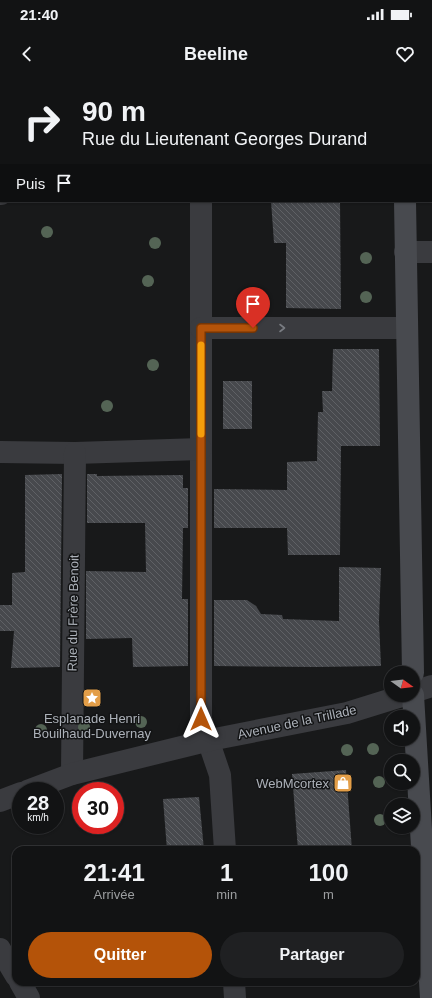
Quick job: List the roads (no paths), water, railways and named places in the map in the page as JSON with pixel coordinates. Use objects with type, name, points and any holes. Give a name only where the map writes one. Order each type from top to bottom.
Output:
[{"type":"street","points":[[201,202],[201,719],[210,740],[220,776],[225,846]]},
{"type":"street","points":[[405,202],[413,666]]},
{"type":"street","points":[[405,252],[432,252]]},
{"type":"street","points":[[201,328],[406,328]]},
{"type":"street","points":[[0,452],[75,453],[201,449]]},
{"type":"street","name":"Rue du Frère Benoit","points":[[72,774],[75,453]]},
{"type":"street","points":[[420,691],[432,686]]},
{"type":"street","name":"Avenue de la Trillade","points":[[51,782],[72,774],[210,740],[347,713],[384,702]]},
{"type":"street","points":[[413,702],[431,998]]},
{"type":"street","points":[[0,801],[12,796]]},
{"type":"street","points":[[0,949],[12,969]]},
{"type":"street","points":[[22,986],[29,998]]},
{"type":"street","points":[[234,986],[235,998]]},
{"type":"place","name":"Esplanade Henri Bouilhaud-Duvernay","points":[[92,698]]},
{"type":"place","name":"WebMcortex","points":[[343,783]]}]
